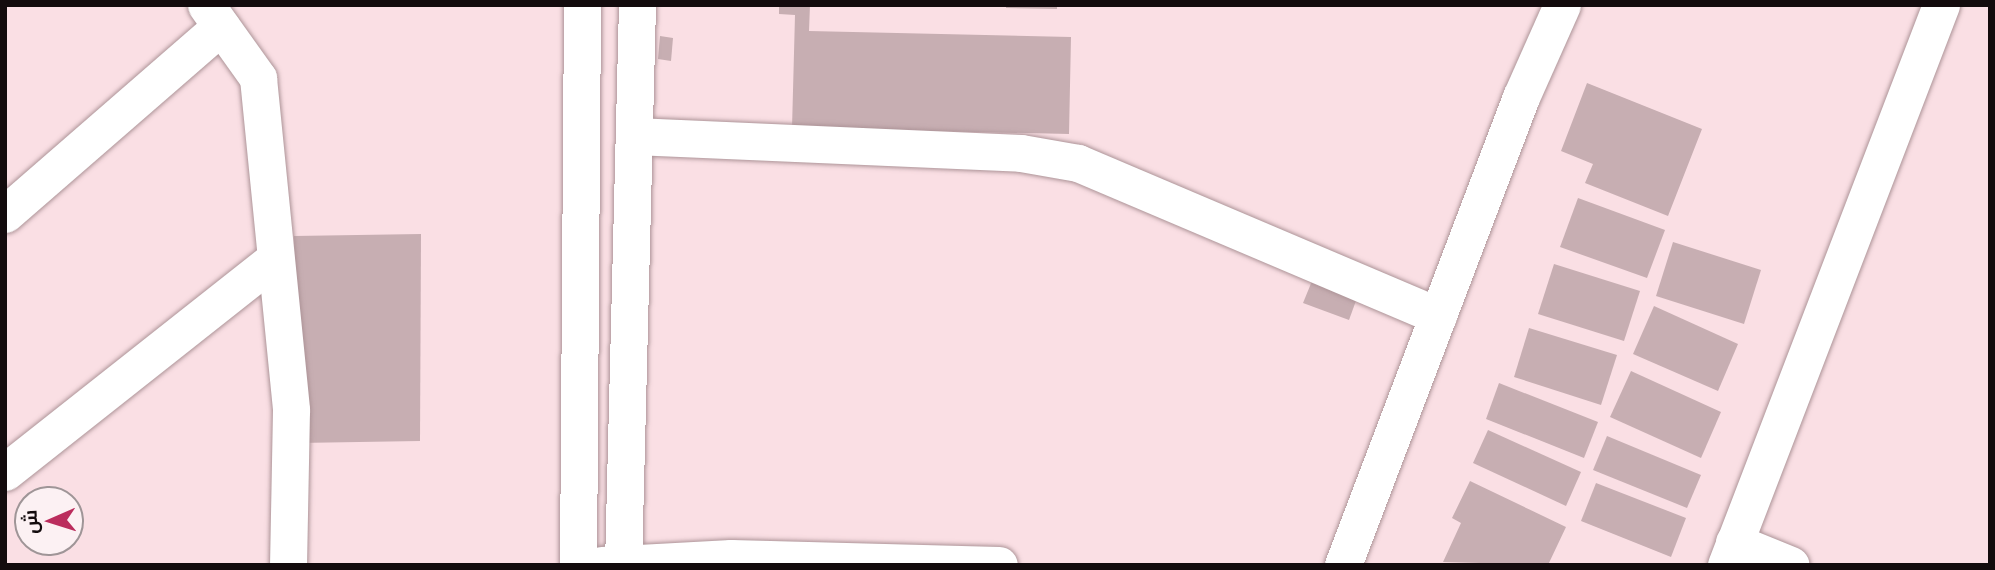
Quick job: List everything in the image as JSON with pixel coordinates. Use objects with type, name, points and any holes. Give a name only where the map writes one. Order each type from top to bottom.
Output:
[{"type":"street","points":[[578,565],[582,5]]},
{"type":"street","points":[[637,5],[616,564],[731,558],[999,565]]},
{"type":"street","points":[[1343,565],[1521,97],[1562,5]]},
{"type":"street","points":[[1791,565],[1730,553],[1941,5]]},
{"type":"street","points":[[5,214],[213,16],[258,78],[291,411],[288,565]]},
{"type":"street","points":[[634,136],[1021,153],[1078,163],[1438,316]]},
{"type":"street","points":[[5,472],[275,259]]},
{"type":"building","points":[[779,5],[810,5],[809,31],[1071,37],[1069,134],[792,128],[795,15],[779,14]]},
{"type":"building","points":[[1006,5],[1057,5],[1057,9],[1006,8]]},
{"type":"building","points":[[660,36],[673,38],[671,61],[658,59]]},
{"type":"building","points":[[1587,83],[1702,129],[1668,216],[1585,183],[1593,164],[1561,151]]},
{"type":"building","points":[[1578,198],[1665,230],[1647,278],[1560,247]]},
{"type":"building","points":[[421,234],[420,441],[298,443],[294,236]]},
{"type":"building","points":[[1673,242],[1761,270],[1744,324],[1656,296]]},
{"type":"building","points":[[1554,264],[1640,291],[1624,341],[1538,314]]},
{"type":"building","points":[[1312,281],[1357,298],[1349,320],[1303,303]]},
{"type":"building","points":[[1654,306],[1738,344],[1718,391],[1633,354]]},
{"type":"building","points":[[1529,328],[1617,355],[1601,405],[1514,377]]},
{"type":"building","points":[[1631,371],[1721,412],[1701,458],[1610,417]]},
{"type":"building","points":[[1499,383],[1598,422],[1584,458],[1486,419]]},
{"type":"building","points":[[1488,430],[1581,472],[1566,506],[1473,463]]},
{"type":"building","points":[[1607,436],[1701,475],[1687,508],[1593,470]]},
{"type":"building","points":[[1470,481],[1566,527],[1548,565],[1443,562],[1461,523],[1452,518]]},
{"type":"building","points":[[1596,483],[1686,518],[1671,557],[1581,521]]}]
